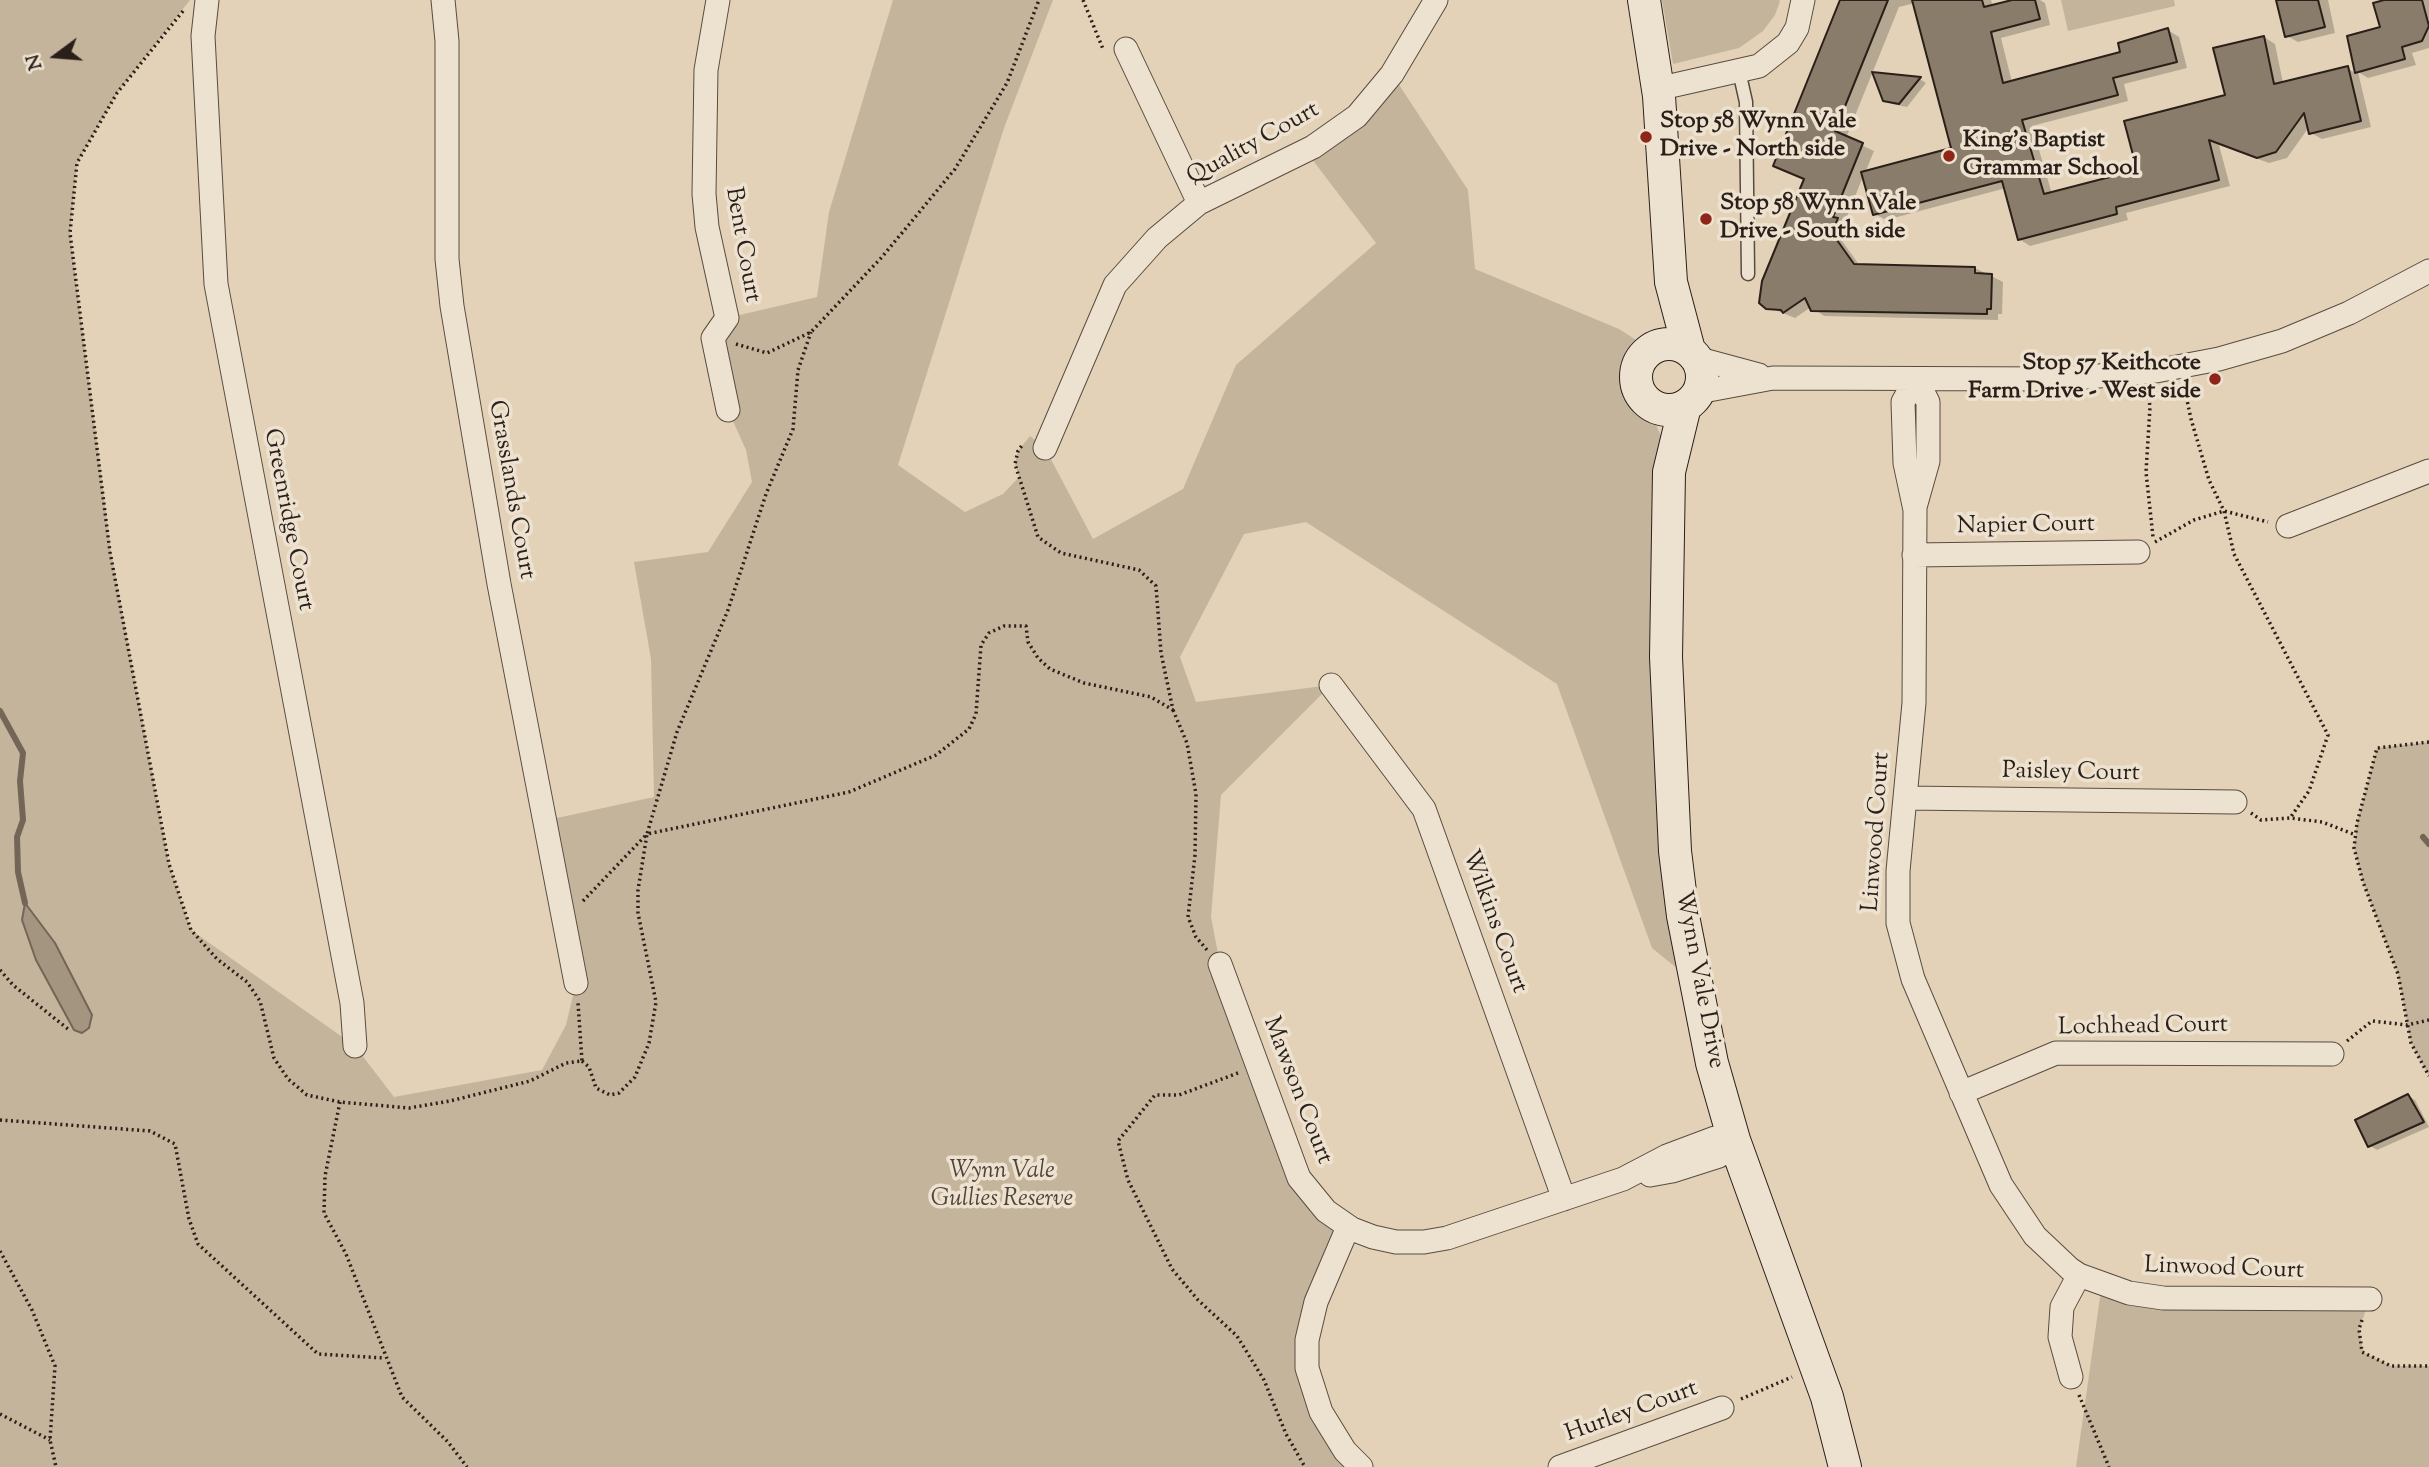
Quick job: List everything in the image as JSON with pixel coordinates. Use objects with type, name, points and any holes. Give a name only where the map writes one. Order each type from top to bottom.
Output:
[{"type":"main road","points":[[1644,0],[1657,89],[1671,282],[1692,354],[1702,375],[1692,399],[1666,410],[1647,402],[1635,379],[1639,362],[1650,349],[1671,282]]},
{"type":"main road","points":[[1650,349],[1670,343],[1692,354]]},
{"type":"main road","name":"Wynn Vale Drive","points":[[1669,472],[1692,399]]},
{"type":"main road","name":"Wynn Vale Drive","points":[[1647,402],[1661,435],[1669,472],[1666,657],[1675,850],[1694,982],[1734,1140],[1827,1397],[1845,1467]]},
{"type":"street","name":"Greenridge Court","points":[[207,0],[203,36],[216,284],[352,1003],[355,1046]]},
{"type":"street","name":"Grasslands Court","points":[[443,0],[447,41],[447,259],[452,306],[499,583],[576,983]]},
{"type":"street","name":"Bent Court","points":[[713,338],[727,318],[707,227],[704,194],[706,70],[718,0]]},
{"type":"street","points":[[1657,89],[1759,66],[1788,43],[1797,28],[1803,0]]},
{"type":"street","name":"Quality Court","points":[[1045,448],[1115,285],[1157,238],[1199,203],[1313,146],[1357,116],[1392,75],[1426,3]]},
{"type":"street","points":[[1126,49],[1199,203]]},
{"type":"street","points":[[1692,399],[1773,378],[2064,379],[2144,373],[2181,367],[2293,336],[2382,298],[2429,271]]},
{"type":"street","points":[[713,338],[728,410]]},
{"type":"street","points":[[1692,354],[1773,378]]},
{"type":"street","name":"Linwood Court","points":[[1916,379],[1903,402],[1905,463],[1914,510],[1914,703],[1898,871],[1898,923],[1913,979],[1961,1093],[2016,1212],[2035,1236],[2079,1275],[2129,1293],[2163,1298],[2370,1299]]},
{"type":"street","points":[[2288,526],[2429,471]]},
{"type":"street","name":"Napier Court","points":[[1914,555],[2146,547]]},
{"type":"street","name":"Wilkins Court","points":[[1331,685],[1424,809],[1564,1199]]},
{"type":"street","name":"Paisley Court","points":[[1907,798],[2235,802]]},
{"type":"street","name":"Mawson Court","points":[[1220,964],[1299,1178],[1326,1211],[1348,1227],[1396,1242],[1424,1242],[1455,1236],[1623,1179],[1667,1156],[1715,1138],[1734,1140]]},
{"type":"street","name":"Lochhead Court","points":[[1961,1093],[2056,1053],[2332,1054]]},
{"type":"street","points":[[1348,1227],[1316,1302],[1307,1340],[1307,1368],[1321,1412],[1345,1451],[1361,1467]]},
{"type":"street","points":[[2071,1377],[2060,1337],[2062,1307],[2079,1275]]},
{"type":"street","name":"Hurley Court","points":[[1560,1467],[1722,1408]]},
{"type":"lane","points":[[1739,71],[1746,102],[1748,274]]},
{"type":"path","points":[[713,338],[767,353],[811,332],[882,257],[955,169],[1007,83],[1039,0]]},
{"type":"path","points":[[1083,0],[1103,49],[1126,49]]},
{"type":"path","points":[[184,9],[117,93],[77,163],[70,233],[110,552],[169,864],[191,930],[217,959],[247,982],[260,1001],[274,1058],[288,1079],[307,1095],[340,1102],[409,1108],[530,1081],[566,1063],[582,1061]]},
{"type":"path","points":[[576,983],[582,1061],[589,1067],[596,1088],[610,1095],[619,1093],[635,1077],[649,1043],[656,1002],[638,912],[638,890],[647,834],[677,732],[728,610],[766,494],[793,429],[798,370],[811,332]]},
{"type":"path","points":[[2181,367],[2191,419],[2209,480],[2224,511],[2234,554],[2328,735],[2309,791],[2290,818]]},
{"type":"path","points":[[2144,373],[2150,407],[2146,460],[2146,547]]},
{"type":"path","points":[[1045,448],[1030,436],[1018,451],[1015,464],[1024,486],[1032,526],[1046,545],[1061,553],[1139,570],[1156,586],[1161,653],[1173,710],[1187,743],[1196,794],[1195,855],[1188,917],[1196,937],[1220,964]]},
{"type":"path","points":[[2146,547],[2194,520],[2224,511],[2288,526]]},
{"type":"path","points":[[565,920],[647,834],[849,792],[936,755],[968,729],[976,714],[981,645],[989,633],[1004,626],[1026,626],[1028,642],[1038,658],[1051,669],[1084,683],[1151,697],[1173,710]]},
{"type":"path","points":[[2429,742],[2377,748],[2354,848],[2362,882],[2398,974],[2411,1043],[2429,1076]]},
{"type":"path","points":[[2235,802],[2262,820],[2290,818],[2322,822],[2356,835]]},
{"type":"path","points":[[0,970],[13,985],[68,1029]]},
{"type":"path","points":[[2332,1054],[2372,1021],[2407,1025],[2429,1020]]},
{"type":"path","points":[[1256,1066],[1179,1095],[1155,1095],[1118,1141],[1128,1180],[1172,1269],[1198,1300],[1237,1336],[1264,1380],[1286,1434],[1305,1467]]},
{"type":"path","points":[[340,1102],[326,1176],[324,1213],[346,1254],[384,1357],[402,1397],[448,1442],[467,1467]]},
{"type":"path","points":[[0,1120],[150,1131],[175,1144],[189,1219],[198,1244],[318,1354],[384,1357]]},
{"type":"path","points":[[0,1251],[32,1310],[55,1366],[50,1440],[56,1467]]},
{"type":"path","points":[[2370,1299],[2359,1329],[2362,1352],[2391,1366],[2429,1366]]},
{"type":"path","points":[[1722,1408],[1794,1376]]},
{"type":"path","points":[[2071,1377],[2109,1467]]},
{"type":"path","points":[[0,1414],[50,1440]]},
{"type":"green space","name":"Wynn Vale Gullies Reserve","points":[[0,0],[190,0],[117,93],[77,163],[70,233],[111,552],[169,864],[191,930],[355,1046],[394,1097],[542,1070],[566,1025],[576,983],[543,821],[654,797],[651,659],[634,562],[708,552],[752,482],[746,450],[728,410],[713,338],[727,318],[817,297],[829,212],[893,0],[1053,0],[1004,128],[898,465],[965,512],[1003,494],[1019,477],[1015,464],[1018,451],[1030,436],[1045,448],[1093,539],[1183,489],[1236,365],[1376,243],[1305,150],[1392,74],[1468,190],[1475,269],[1619,329],[1650,349],[1638,362],[1635,379],[1662,438],[1694,982],[1652,948],[1557,684],[1306,522],[1244,534],[1180,657],[1196,702],[1331,685],[1221,795],[1211,917],[1220,964],[1287,1151],[1348,1227],[1307,1368],[1361,1467],[0,1467]]},
{"type":"green space","points":[[1662,0],[1780,1],[1775,15],[1763,31],[1739,48],[1673,64]]},
{"type":"green space","points":[[2061,0],[2174,0],[2175,6],[2068,31]]},
{"type":"green space","points":[[2429,742],[2429,1076],[2411,1043],[2398,974],[2363,882],[2354,848],[2357,823],[2377,748]]},
{"type":"green space","points":[[2102,1283],[2370,1299],[2359,1329],[2363,1352],[2391,1366],[2429,1366],[2429,1467],[2076,1467]]},
{"type":"shaded area","points":[[25,903],[55,943],[92,1015],[89,1028],[82,1033],[74,1030],[36,960],[22,920]]},
{"type":"building","points":[[1840,0],[1888,0],[1835,131],[1863,143],[1833,217],[1838,218],[1832,233],[1854,264],[1975,267],[1975,273],[1992,274],[1991,309],[1987,309],[1987,314],[1811,311],[1805,298],[1783,313],[1781,310],[1766,309],[1759,303],[1762,281],[1804,179],[1773,166]]},
{"type":"building","points":[[1912,0],[1982,0],[1984,7],[2012,0],[2035,0],[2040,19],[1991,32],[2003,83],[2120,52],[2118,43],[2168,28],[2177,62],[2113,78],[2118,95],[2022,120],[2044,194],[2137,170],[2124,121],[2225,95],[2213,48],[2264,36],[2274,84],[2348,66],[2361,121],[2309,134],[2304,113],[2276,152],[2257,158],[2209,140],[2219,180],[2116,207],[2117,214],[2018,240],[2002,181],[1873,215],[1861,172],[1951,148]]},
{"type":"building","points":[[2276,0],[2318,0],[2325,27],[2285,37]]},
{"type":"building","points":[[2384,0],[2422,0],[2429,26],[2422,41],[2402,47],[2405,59],[2355,73],[2347,36],[2380,27],[2373,3]]},
{"type":"building","points":[[1872,72],[1921,77],[1899,104],[1883,101]]},
{"type":"building","points":[[2408,1094],[2424,1122],[2368,1147],[2355,1120]]},
{"type":"waterway","points":[[0,711],[23,753],[20,781],[23,820],[17,837],[18,872],[25,903]]},
{"type":"waterway","points":[[2423,837],[2429,844]]},
{"type":"place","name":"Stop 58 Wynn Vale Drive - North side","points":[[1646,137]]},
{"type":"place","name":"King's Baptist Grammar School","points":[[1949,156]]},
{"type":"place","name":"Stop 58 Wynn Vale Drive - South side","points":[[1706,219]]},
{"type":"place","name":"Stop 57 Keithcote Farm Drive - West side","points":[[2215,379]]}]
